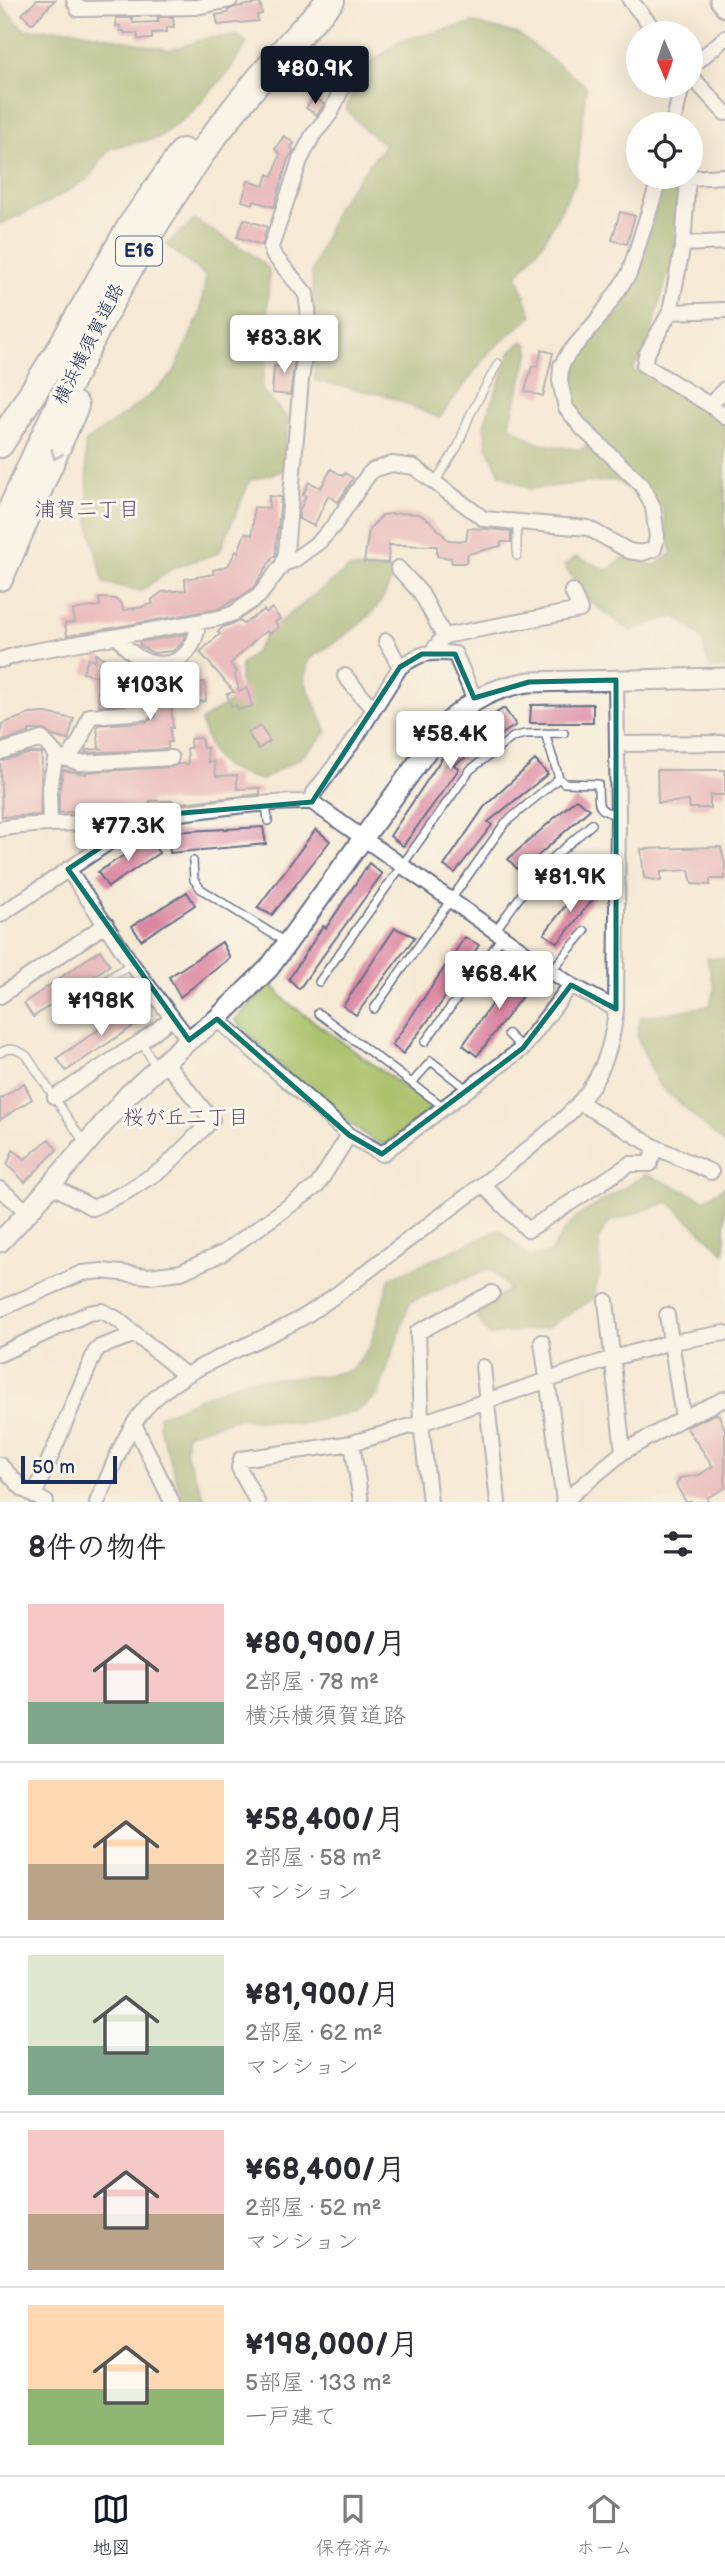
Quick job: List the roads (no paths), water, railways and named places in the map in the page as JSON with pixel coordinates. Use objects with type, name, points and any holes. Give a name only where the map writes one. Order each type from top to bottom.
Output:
[{"type":"highway","name":"横浜横須賀道路","points":[[0,510],[37,421],[104,286],[182,163],[317,0]]},
{"type":"highway","name":"横浜横須賀道路","points":[[0,536],[74,371],[122,279],[187,175],[264,66],[331,0]]},
{"type":"highway","points":[[0,444],[59,351],[113,255],[170,168],[212,115],[264,66]]},
{"type":"highway","points":[[0,577],[103,344],[143,261],[201,162],[264,66]]},
{"type":"street","points":[[74,0],[78,9],[197,7],[230,0]]},
{"type":"street","points":[[630,0],[647,21]]},
{"type":"street","points":[[720,0],[725,7]]},
{"type":"street","points":[[704,56],[725,38]]},
{"type":"street","points":[[0,660],[24,653],[220,618],[259,596],[283,564],[309,326],[306,294],[273,254],[271,247],[300,160],[313,135],[330,114],[350,71]]},
{"type":"street","points":[[704,90],[725,113]]},
{"type":"street","points":[[725,176],[688,178],[683,243],[670,312],[646,355],[644,365],[710,405],[725,418]]},
{"type":"street","points":[[283,564],[294,560],[320,541],[373,470],[392,464],[414,467],[484,519],[588,528],[629,551],[650,552],[657,543],[653,507],[642,485],[582,428],[566,408],[560,381],[561,366],[568,354],[600,317],[629,274],[656,189]]},
{"type":"street","points":[[683,243],[725,242]]},
{"type":"street","points":[[670,312],[725,310]]},
{"type":"street","points":[[710,405],[725,389]]},
{"type":"street","points":[[398,568],[421,593],[444,636]]},
{"type":"street","points":[[432,652],[444,636],[580,610],[572,591]]},
{"type":"street","points":[[118,636],[124,648],[134,656],[146,662],[168,663],[179,659],[191,648],[198,622]]},
{"type":"street","points":[[386,641],[400,667]]},
{"type":"street","points":[[312,803],[314,793],[355,739],[400,667],[422,654],[455,653],[475,700]]},
{"type":"street","points":[[345,676],[366,701],[374,706]]},
{"type":"street","points":[[0,1242],[129,1094],[189,1040],[217,1019],[269,968],[446,724],[466,705],[508,685],[529,682],[725,678]]},
{"type":"street","points":[[97,1502],[134,1424],[151,1401],[184,1374],[250,1345],[306,1315],[483,1185],[547,1133],[593,1085],[606,1060],[614,1031],[616,1009],[616,680]]},
{"type":"street","points":[[50,823],[49,792],[62,759],[80,741],[90,716],[145,712]]},
{"type":"street","points":[[0,752],[42,739],[62,759],[79,763],[171,758]]},
{"type":"street","points":[[617,744],[725,743]]},
{"type":"street","points":[[0,829],[50,823],[112,821],[267,804],[312,803],[571,985],[616,1009]]},
{"type":"street","points":[[0,915],[148,816]]},
{"type":"street","points":[[68,869],[131,963],[189,1040]]},
{"type":"street","points":[[0,996],[106,924]]},
{"type":"street","points":[[217,1019],[349,1135],[382,1154],[523,1048],[571,985]]},
{"type":"street","points":[[55,1097],[142,1041],[172,1018]]},
{"type":"street","points":[[51,1185],[93,1208],[126,1192],[164,1168],[212,1120],[161,1065]]},
{"type":"street","points":[[579,1102],[655,1147],[711,1172]]},
{"type":"street","points":[[0,1309],[82,1273],[102,1271],[149,1276],[181,1272],[223,1253],[317,1186],[349,1135]]},
{"type":"street","points":[[483,1185],[528,1230],[630,1164],[650,1164],[655,1147]]},
{"type":"street","points":[[0,1189],[28,1212]]},
{"type":"street","points":[[430,1502],[421,1423],[418,1332],[492,1293]]},
{"type":"street","points":[[606,1301],[623,1452]]},
{"type":"street","points":[[0,1354],[89,1313],[102,1311],[117,1319],[184,1374]]},
{"type":"street","points":[[667,1315],[683,1418]]},
{"type":"street","points":[[257,1502],[239,1468],[241,1459],[352,1443],[486,1402],[613,1358],[672,1342],[725,1333]]},
{"type":"street","points":[[0,1465],[23,1489],[40,1499],[95,1352],[100,1347],[136,1334]]},
{"type":"street","points":[[542,1342],[564,1502]]},
{"type":"street","points":[[483,1367],[498,1502]]},
{"type":"street","points":[[564,1502],[623,1452],[683,1418],[725,1399]]},
{"type":"street","points":[[134,1424],[172,1502]]},
{"type":"street","points":[[352,1443],[361,1502]]},
{"type":"lane","points":[[435,482],[458,446],[470,415],[498,363]]},
{"type":"lane","points":[[517,522],[517,556]]},
{"type":"lane","points":[[545,733],[559,778],[564,783],[598,784],[600,808],[603,812],[618,815]]},
{"type":"lane","points":[[319,982],[470,770],[513,737],[564,733]]},
{"type":"lane","points":[[374,1009],[505,823],[559,778]]},
{"type":"lane","points":[[267,804],[268,821]]},
{"type":"lane","points":[[425,1042],[540,869],[592,824]]},
{"type":"lane","points":[[193,861],[194,880],[201,889],[287,944]]},
{"type":"lane","points":[[551,971],[584,931]]},
{"type":"lane","points":[[68,1005],[131,963]]},
{"type":"lane","points":[[317,1013],[446,1108]]},
{"type":"lane","points":[[508,1034],[523,1048]]},
{"type":"lane","points":[[142,1041],[161,1065]]},
{"type":"lane","points":[[0,1053],[12,1049],[27,1055],[86,1145]]},
{"type":"lane","points":[[412,1083],[430,1061],[469,1090]]},
{"type":"district","name":"浦賀二丁目","points":[[87,509]]},
{"type":"district","name":"桜が丘二丁目","points":[[186,1117]]}]
